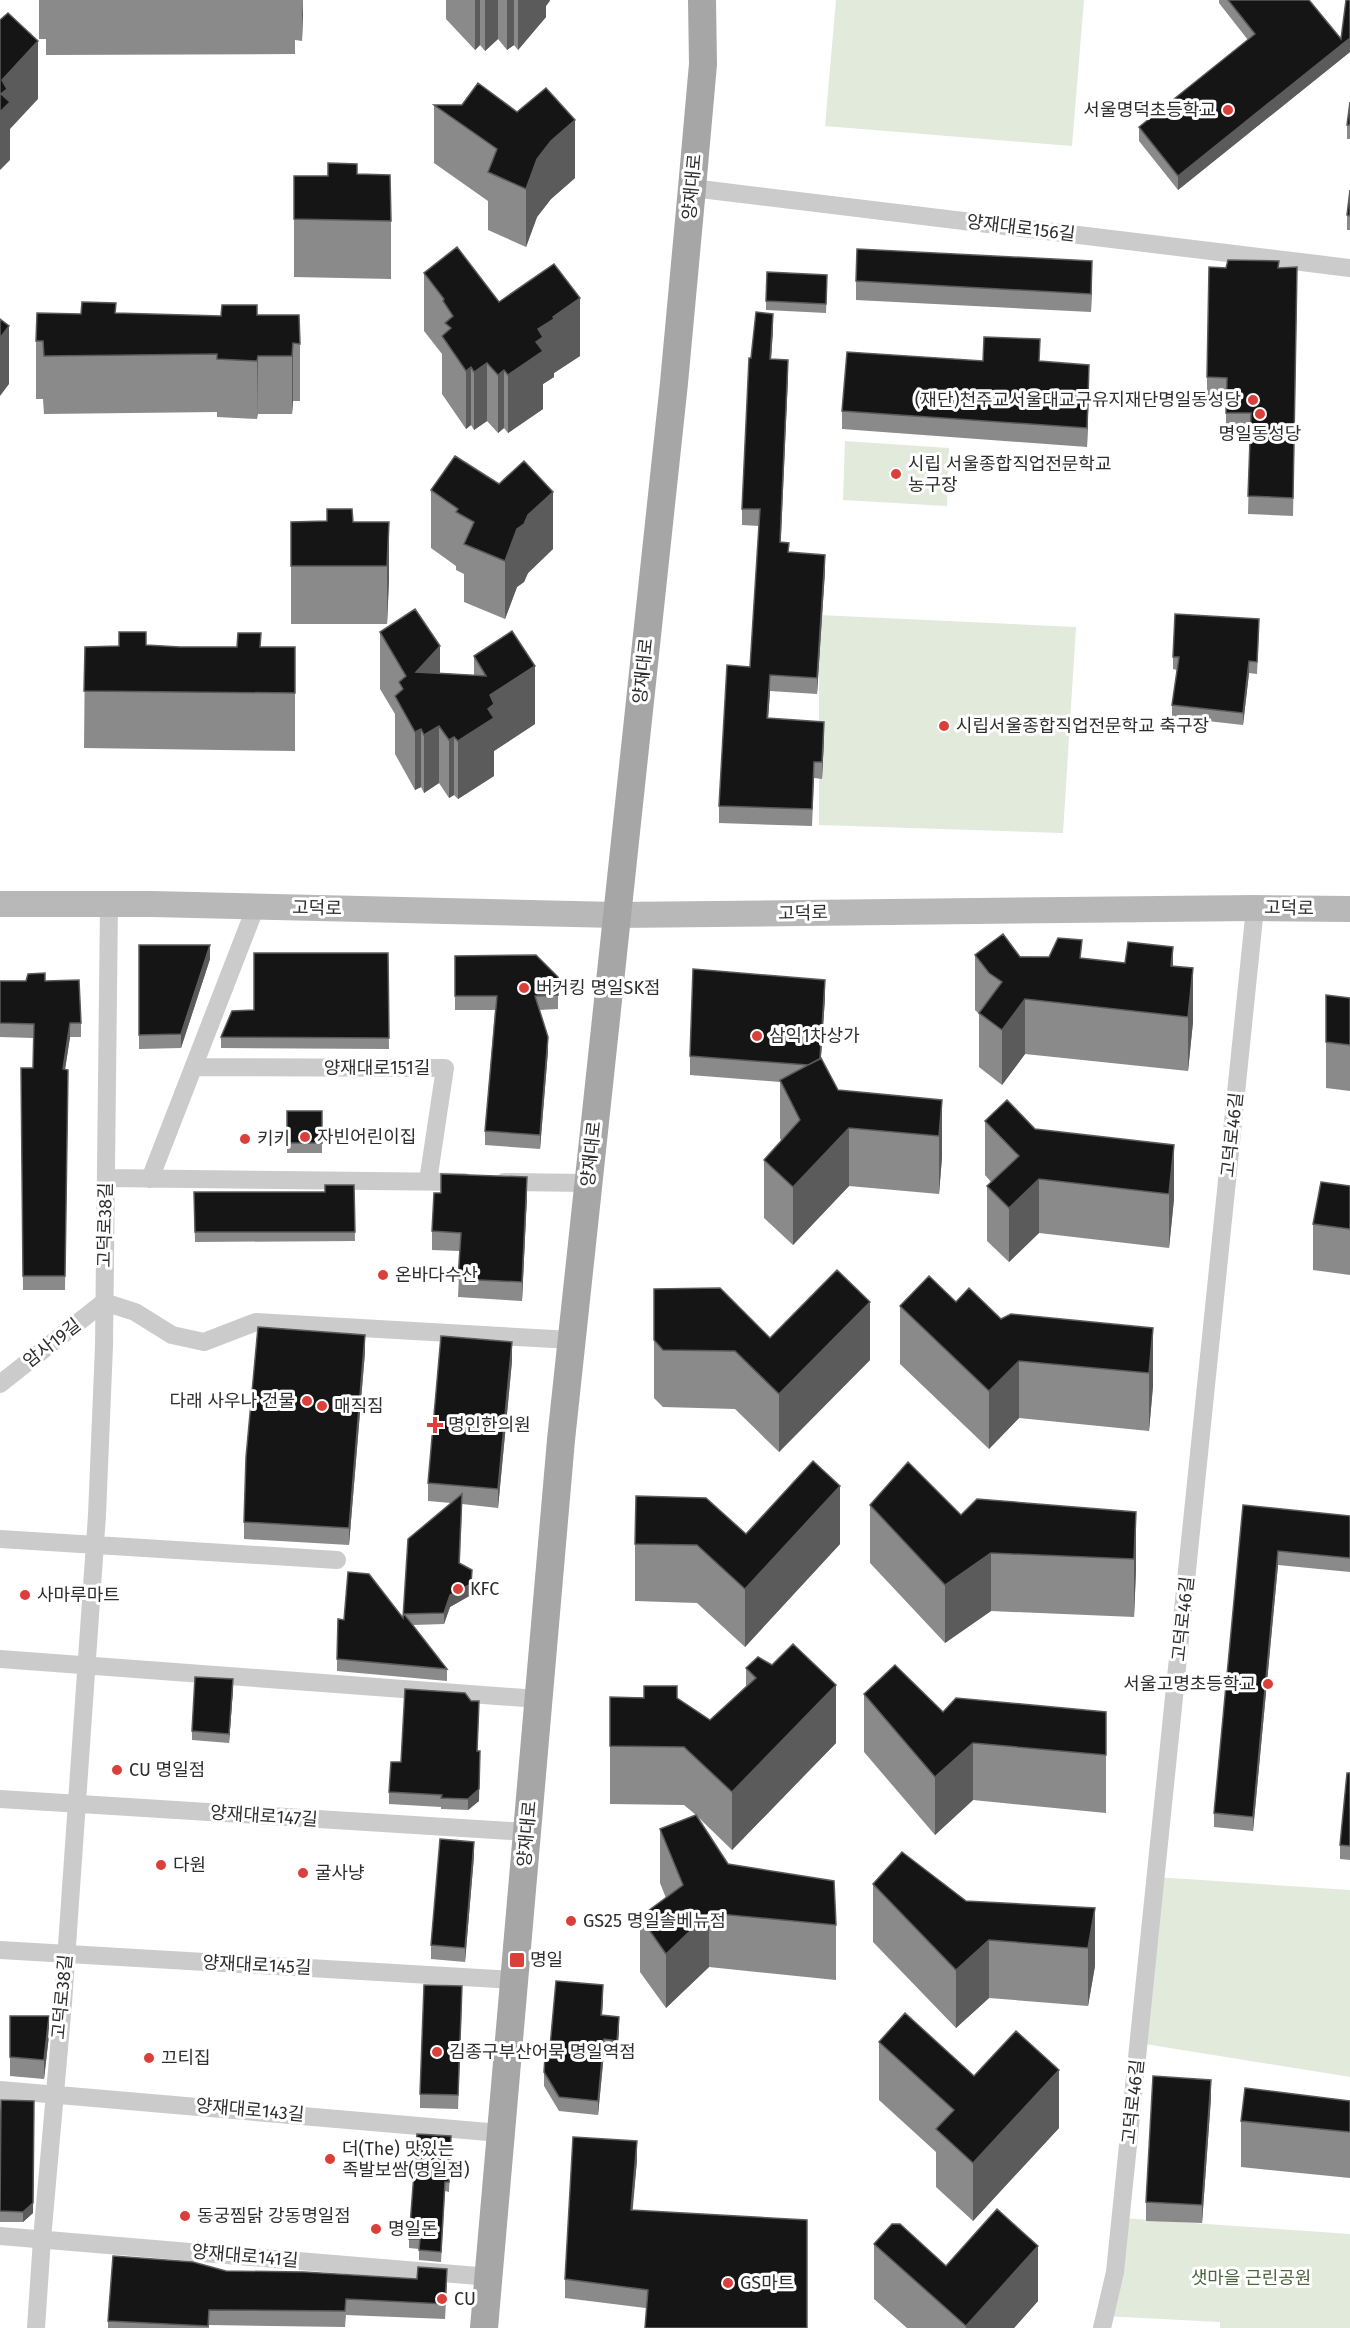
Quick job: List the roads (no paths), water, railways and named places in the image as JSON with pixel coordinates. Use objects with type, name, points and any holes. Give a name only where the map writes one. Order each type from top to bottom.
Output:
[{"type":"main road","name":"양재대로","points":[[484,2328],[571,1341],[673,394],[704,64],[702,0]]},
{"type":"main road","name":"고덕로","points":[[0,904],[256,906],[616,915],[1350,909]]},
{"type":"street","name":"양재대로156길","points":[[692,188],[1350,268]]},
{"type":"street","name":"고덕로38길","points":[[36,2328],[95,1546],[104,1302],[109,904]]},
{"type":"street","points":[[150,1179],[256,906]]},
{"type":"street","name":"고덕로46길","points":[[1102,2328],[1115,2272],[1255,908]]},
{"type":"street","name":"양재대로151길","points":[[194,1067],[445,1068],[428,1181]]},
{"type":"street","points":[[106,1178],[588,1183]]},
{"type":"street","points":[[104,1302],[135,1312],[172,1335],[204,1342],[256,1322],[571,1341]]},
{"type":"street","name":"암사19길","points":[[0,1384],[104,1302]]},
{"type":"street","points":[[0,1539],[337,1560]]},
{"type":"street","points":[[0,1659],[538,1699]]},
{"type":"street","name":"양재대로147길","points":[[0,1799],[527,1832]]},
{"type":"street","name":"양재대로145길","points":[[0,1950],[514,1980]]},
{"type":"street","name":"양재대로143길","points":[[0,2090],[500,2133]]},
{"type":"street","name":"양재대로141길","points":[[0,2236],[490,2277]]},
{"type":"place","name":"서울명덕초등학교","points":[[1228,110]]},
{"type":"place","name":"(재단)천주교서울대교구유지재단명일동성당","points":[[1253,400]]},
{"type":"place","name":"명일동성당","points":[[1260,414]]},
{"type":"place","name":"시립 서울종합직업전문학교 농구장","points":[[896,474]]},
{"type":"place","name":"시립서울종합직업전문학교 축구장","points":[[944,726]]},
{"type":"place","name":"버거킹 명일SK점","points":[[524,988]]},
{"type":"place","name":"삼익1차상가","points":[[757,1036]]},
{"type":"place","name":"자빈어린이집","points":[[305,1137]]},
{"type":"place","name":"키키","points":[[245,1139]]},
{"type":"place","name":"온바다수산","points":[[383,1275]]},
{"type":"place","name":"다래 사우나 건물","points":[[307,1401]]},
{"type":"place","name":"매직짐","points":[[322,1406]]},
{"type":"place","name":"명인한의원","points":[[435,1425]]},
{"type":"place","name":"KFC","points":[[458,1589]]},
{"type":"place","name":"사마루마트","points":[[25,1595]]},
{"type":"place","name":"서울고명초등학교","points":[[1268,1684]]},
{"type":"place","name":"CU 명일점","points":[[117,1770]]},
{"type":"place","name":"다원","points":[[161,1865]]},
{"type":"place","name":"굴사냥","points":[[303,1873]]},
{"type":"place","name":"GS25 명일솔베뉴점","points":[[571,1921]]},
{"type":"place","name":"명일","points":[[517,1960]]},
{"type":"place","name":"김종구부산어묵 명일역점","points":[[437,2052]]},
{"type":"place","name":"끄티집","points":[[149,2058]]},
{"type":"place","name":"더(The) 맛있는 족발보쌈(명일점)","points":[[330,2159]]},
{"type":"place","name":"동궁찜닭 강동명일점","points":[[185,2216]]},
{"type":"place","name":"명일돈","points":[[376,2229]]},
{"type":"place","name":"GS마트","points":[[728,2283]]},
{"type":"place","name":"CU","points":[[442,2299]]},
{"type":"park label","name":"샛마을 근린공원","points":[[1251,2278]]}]
